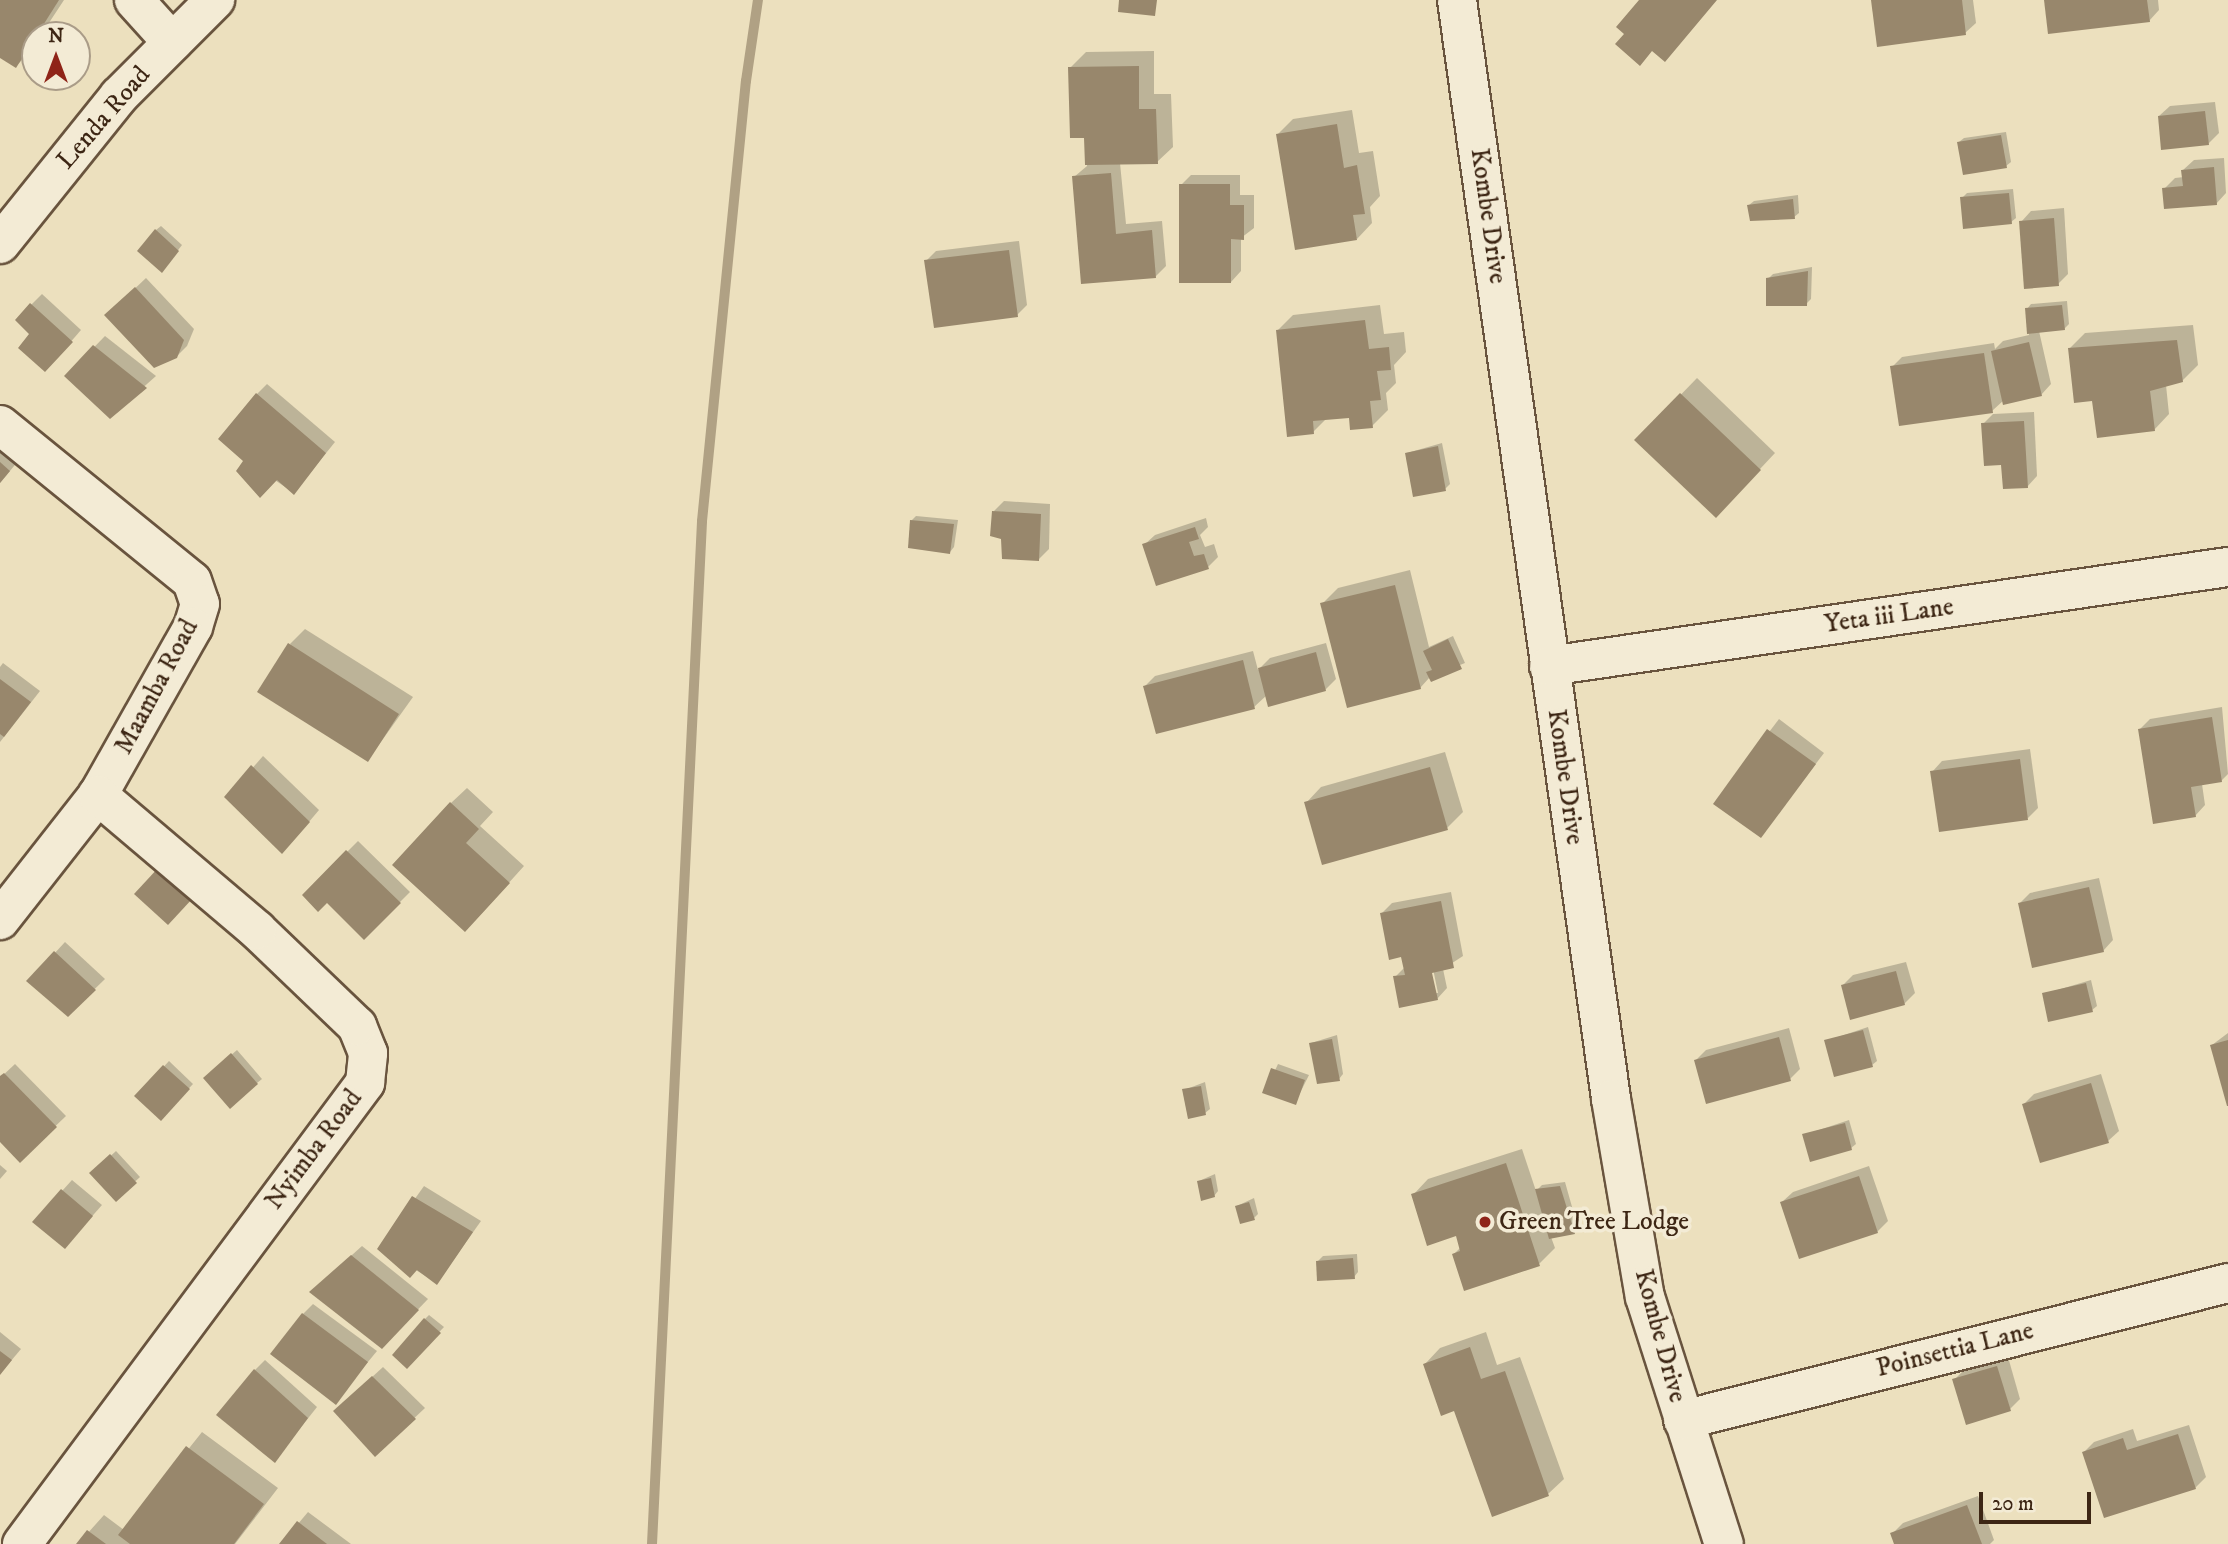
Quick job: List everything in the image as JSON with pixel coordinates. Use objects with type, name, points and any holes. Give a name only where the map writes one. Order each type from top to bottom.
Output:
[{"type":"street","points":[[134,0],[172,42]]},
{"type":"street","name":"Lenda Road","points":[[0,244],[119,96],[215,0]]},
{"type":"street","name":"Kombe Drive","points":[[1457,0],[1611,1099],[1645,1297],[1724,1544]]},
{"type":"street","name":"Maamba Road","points":[[0,425],[192,581],[201,604],[193,628],[98,795],[0,920]]},
{"type":"street","name":"Yeta iii Lane","points":[[1549,666],[2228,567]]},
{"type":"street","name":"Nyimba Road","points":[[22,1544],[365,1083],[368,1053],[356,1026],[257,930],[98,795]]},
{"type":"street","name":"Poinsettia Lane","points":[[1683,1420],[2228,1283]]},
{"type":"building","points":[[0,0],[59,0],[46,21],[21,21],[21,60],[16,68],[0,58]]},
{"type":"building","points":[[1119,0],[1157,0],[1155,16],[1118,12]]},
{"type":"building","points":[[1639,0],[1717,0],[1665,62],[1652,51],[1640,66],[1615,44],[1624,34],[1616,27]]},
{"type":"building","points":[[1871,0],[1962,0],[1966,35],[1877,47]]},
{"type":"building","points":[[2044,0],[2147,0],[2150,22],[2048,34]]},
{"type":"building","points":[[1139,66],[1139,109],[1156,109],[1158,164],[1085,165],[1084,138],[1070,138],[1068,67]]},
{"type":"building","points":[[2205,111],[2209,145],[2161,150],[2158,116]]},
{"type":"building","points":[[1337,124],[1344,168],[1357,165],[1365,214],[1353,215],[1357,240],[1295,250],[1276,134]]},
{"type":"building","points":[[2001,135],[2007,168],[1963,175],[1957,142]]},
{"type":"building","points":[[2214,167],[2217,205],[2164,209],[2162,188],[2183,186],[2181,170]]},
{"type":"building","points":[[1111,173],[1116,234],[1152,230],[1156,278],[1081,284],[1072,176]]},
{"type":"building","points":[[1179,184],[1230,184],[1230,205],[1244,205],[1244,240],[1231,239],[1231,283],[1179,283]]},
{"type":"building","points":[[2009,193],[2012,224],[1963,229],[1960,197]]},
{"type":"building","points":[[1793,199],[1795,219],[1750,221],[1747,205]]},
{"type":"building","points":[[2054,218],[2059,286],[2024,289],[2019,221]]},
{"type":"building","points":[[155,229],[179,251],[162,273],[137,251]]},
{"type":"building","points":[[1009,250],[1018,317],[934,328],[924,260]]},
{"type":"building","points":[[1808,271],[1807,306],[1766,306],[1766,278]]},
{"type":"building","points":[[135,287],[184,340],[177,358],[154,368],[104,315]]},
{"type":"building","points":[[30,303],[73,342],[45,372],[18,348],[29,334],[15,320]]},
{"type":"building","points":[[2062,305],[2065,330],[2027,334],[2025,308]]},
{"type":"building","points":[[1365,320],[1369,349],[1389,347],[1391,370],[1377,371],[1381,400],[1370,401],[1373,428],[1350,430],[1349,418],[1313,421],[1314,434],[1287,437],[1276,330]]},
{"type":"building","points":[[2177,340],[2183,382],[2150,391],[2155,431],[2097,438],[2092,401],[2074,403],[2068,348]]},
{"type":"building","points":[[2029,342],[2042,396],[2003,405],[1991,351]]},
{"type":"building","points":[[93,345],[147,388],[110,419],[64,376]]},
{"type":"building","points":[[1984,353],[1993,413],[1899,426],[1890,366]]},
{"type":"building","points":[[256,393],[326,453],[294,495],[277,480],[260,498],[236,471],[243,461],[218,439]]},
{"type":"building","points":[[1680,393],[1761,470],[1716,518],[1634,440]]},
{"type":"building","points":[[2024,421],[2028,488],[2003,489],[2001,465],[1984,466],[1981,423]]},
{"type":"building","points":[[1438,446],[1446,491],[1413,497],[1405,453]]},
{"type":"building","points":[[0,462],[10,471],[0,483]]},
{"type":"building","points":[[992,511],[1041,514],[1039,561],[1002,559],[1001,539],[990,536]]},
{"type":"building","points":[[910,520],[954,524],[950,554],[908,548]]},
{"type":"building","points":[[1195,527],[1199,539],[1189,542],[1194,556],[1204,554],[1209,569],[1156,586],[1142,544]]},
{"type":"building","points":[[1395,585],[1421,689],[1347,708],[1320,603]]},
{"type":"building","points":[[1448,639],[1462,669],[1431,682],[1426,672],[1432,670],[1423,651]]},
{"type":"building","points":[[288,643],[399,714],[368,762],[257,692]]},
{"type":"building","points":[[1316,652],[1326,691],[1268,707],[1258,668]]},
{"type":"building","points":[[1243,660],[1255,709],[1156,734],[1143,686]]},
{"type":"building","points":[[0,679],[31,702],[4,737],[0,734]]},
{"type":"building","points":[[2212,717],[2222,782],[2191,787],[2196,817],[2153,824],[2138,729]]},
{"type":"building","points":[[1767,729],[1816,764],[1761,838],[1713,804]]},
{"type":"building","points":[[2020,759],[2028,820],[1939,832],[1930,771]]},
{"type":"building","points":[[251,765],[310,822],[282,854],[224,797]]},
{"type":"building","points":[[1430,767],[1448,830],[1322,865],[1304,802]]},
{"type":"building","points":[[450,802],[479,829],[466,843],[510,883],[465,932],[392,865]]},
{"type":"building","points":[[346,850],[401,903],[364,940],[327,903],[318,912],[302,895]]},
{"type":"building","points":[[159,867],[193,898],[168,925],[134,894]]},
{"type":"building","points":[[2089,887],[2104,952],[2032,968],[2018,903]]},
{"type":"building","points":[[1441,901],[1454,968],[1432,973],[1438,1000],[1399,1008],[1393,976],[1405,975],[1401,957],[1389,960],[1380,913]]},
{"type":"building","points":[[54,951],[96,990],[68,1017],[26,981]]},
{"type":"building","points":[[1896,971],[1905,1005],[1850,1020],[1841,985]]},
{"type":"building","points":[[2086,983],[2093,1012],[2048,1022],[2042,993]]},
{"type":"building","points":[[1863,1030],[1873,1067],[1834,1077],[1824,1040]]},
{"type":"building","points":[[1779,1037],[1791,1081],[1706,1104],[1694,1060]]},
{"type":"building","points":[[1332,1039],[1340,1081],[1317,1084],[1309,1043]]},
{"type":"building","points":[[2228,1040],[2228,1106],[2227,1106],[2210,1045]]},
{"type":"building","points":[[231,1053],[258,1084],[230,1109],[203,1078]]},
{"type":"building","points":[[163,1065],[190,1089],[161,1121],[134,1096]]},
{"type":"building","points":[[1271,1068],[1305,1080],[1296,1105],[1262,1093]]},
{"type":"building","points":[[4,1073],[57,1127],[20,1163],[0,1142],[0,1076]]},
{"type":"building","points":[[2091,1083],[2109,1143],[2040,1163],[2022,1104]]},
{"type":"building","points":[[1201,1086],[1206,1115],[1188,1119],[1182,1089]]},
{"type":"building","points":[[1845,1123],[1852,1150],[1810,1162],[1802,1134]]},
{"type":"building","points":[[110,1154],[137,1183],[116,1202],[89,1173]]},
{"type":"building","points":[[1506,1163],[1540,1266],[1464,1291],[1452,1254],[1460,1251],[1456,1236],[1427,1246],[1411,1194]]},
{"type":"building","points":[[1859,1176],[1878,1233],[1799,1259],[1780,1202]]},
{"type":"building","points":[[1211,1178],[1215,1197],[1201,1201],[1197,1181]]},
{"type":"building","points":[[1560,1186],[1575,1234],[1549,1239],[1535,1189]]},
{"type":"building","points":[[61,1189],[93,1216],[65,1249],[32,1222]]},
{"type":"building","points":[[412,1196],[473,1232],[437,1285],[417,1270],[410,1278],[377,1249]]},
{"type":"building","points":[[1249,1202],[1255,1220],[1240,1224],[1235,1206]]},
{"type":"building","points":[[351,1255],[419,1310],[382,1349],[309,1292]]},
{"type":"building","points":[[1353,1258],[1355,1279],[1317,1281],[1316,1261]]},
{"type":"building","points":[[302,1313],[368,1362],[336,1405],[270,1354]]},
{"type":"building","points":[[424,1318],[441,1333],[407,1369],[392,1355]]},
{"type":"building","points":[[1470,1347],[1481,1379],[1505,1371],[1549,1496],[1492,1517],[1454,1411],[1441,1416],[1423,1364]]},
{"type":"building","points":[[0,1351],[12,1360],[0,1375]]},
{"type":"building","points":[[1997,1366],[2011,1411],[1966,1425],[1952,1379]]},
{"type":"building","points":[[254,1369],[308,1418],[275,1463],[216,1415]]},
{"type":"building","points":[[372,1376],[416,1419],[375,1457],[333,1411]]},
{"type":"building","points":[[2178,1434],[2196,1489],[2104,1518],[2082,1452],[2123,1438],[2127,1450]]},
{"type":"building","points":[[186,1446],[264,1504],[234,1544],[130,1544],[118,1535]]},
{"type":"building","points":[[1967,1505],[1982,1544],[1894,1544],[1890,1533]]},
{"type":"building","points":[[297,1521],[327,1544],[279,1544]]},
{"type":"building","points":[[87,1530],[106,1544],[76,1544]]},
{"type":"waterway","points":[[652,1544],[702,521],[746,81],[758,0]]},
{"type":"place","name":"Green Tree Lodge","points":[[1485,1222]]}]
